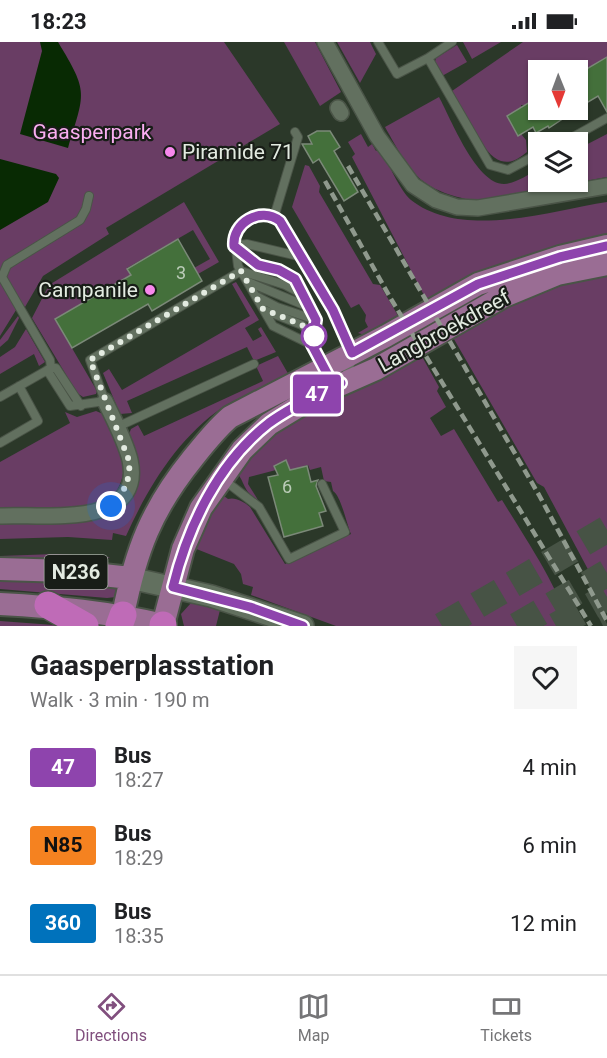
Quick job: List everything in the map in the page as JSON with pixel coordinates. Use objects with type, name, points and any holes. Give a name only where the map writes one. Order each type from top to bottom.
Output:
[{"type":"highway","points":[[48,605],[85,626]]},
{"type":"main road","name":"Langbroekdreef","points":[[121,621],[130,578],[146,530],[155,512],[176,478],[218,427],[244,408],[324,368],[478,284],[560,257],[607,246]]},
{"type":"main road","name":"Langbroekdreef","points":[[164,626],[183,549],[201,508],[242,450],[269,423],[341,383],[376,369],[504,296],[557,274],[607,264]]},
{"type":"main road","name":"N236","points":[[0,570],[67,571],[130,578]]},
{"type":"main road","points":[[130,578],[224,599],[303,626]]},
{"type":"main road","name":"N236","points":[[0,604],[48,605],[121,621]]},
{"type":"main road","points":[[121,621],[164,626]]},
{"type":"street","points":[[325,42],[377,135],[413,185],[436,200],[456,207],[478,208],[607,186]]},
{"type":"street","points":[[0,516],[88,514],[111,506],[125,491],[130,471],[127,452],[105,401]]},
{"type":"lane","points":[[378,42],[397,75],[452,42]]},
{"type":"lane","points":[[428,58],[490,165],[508,170],[528,159]]},
{"type":"lane","points":[[582,132],[607,118]]},
{"type":"lane","points":[[274,217],[298,137],[295,132]]},
{"type":"lane","points":[[90,196],[80,220],[8,265],[2,277],[50,360],[49,369],[66,404],[81,406],[105,401],[90,360],[241,271],[285,285],[305,296]]},
{"type":"lane","points":[[263,309],[302,325],[313,341],[329,377],[341,383],[350,369],[352,353],[333,310],[286,230],[274,217],[259,215],[243,223],[234,233],[236,260],[246,281],[275,329],[313,341]]},
{"type":"lane","points":[[234,246],[248,244],[302,257]]},
{"type":"lane","points":[[234,246],[258,265],[293,277],[316,320],[313,341]]},
{"type":"lane","points":[[246,281],[267,291],[301,302],[312,309]]},
{"type":"lane","points":[[254,295],[276,307],[316,320]]},
{"type":"lane","points":[[117,427],[254,364]]},
{"type":"lane","points":[[0,397],[49,369]]},
{"type":"lane","points":[[0,443],[38,421],[19,386]]},
{"type":"lane","points":[[221,477],[259,507],[289,559],[345,532],[322,484]]},
{"type":"green space","name":"Gaasperpark","points":[[0,42],[224,42],[280,124],[106,228],[109,234],[43,276],[25,307],[21,302],[0,336]]},
{"type":"green space","points":[[284,42],[315,42],[341,92],[320,106]]},
{"type":"green space","points":[[337,42],[370,42],[376,54],[360,83]]},
{"type":"green space","points":[[463,42],[501,42],[472,59]]},
{"type":"green space","points":[[523,42],[607,42],[607,60],[588,70],[588,60],[528,60],[528,105],[521,105],[522,117],[513,124],[526,140],[527,152],[509,162],[501,161],[487,150],[452,91]]},
{"type":"green space","points":[[457,45],[467,62],[442,76],[434,65],[436,58]]},
{"type":"green space","points":[[439,97],[457,134],[484,174],[504,184],[528,175],[528,191],[476,201],[442,192],[419,178],[411,169],[385,127]]},
{"type":"green space","points":[[361,134],[368,147],[372,144],[376,151],[380,149],[407,196],[432,212],[480,221],[533,216],[607,202],[607,241],[428,303],[352,157],[355,154],[348,142]]},
{"type":"green space","points":[[607,134],[607,177],[588,180],[588,144]]},
{"type":"green space","points":[[305,165],[309,166],[320,186],[319,192],[373,284],[380,285],[400,319],[365,335],[358,333],[368,327],[365,321],[366,315],[359,304],[351,308],[292,207]]},
{"type":"green space","points":[[184,202],[219,262],[198,274],[194,268],[210,259],[193,230],[127,268],[131,275],[55,319],[97,391],[96,394],[83,397],[77,393],[32,318],[49,285]]},
{"type":"green space","points":[[607,271],[607,605],[544,487],[537,483],[451,334],[534,291]]},
{"type":"green space","points":[[236,282],[259,320],[245,328],[253,341],[262,336],[258,329],[261,327],[276,352],[254,361],[247,347],[127,401],[132,413],[120,414],[103,373],[109,369],[122,390],[250,316],[232,284]]},
{"type":"green space","points":[[18,316],[8,340],[0,347],[0,340]]},
{"type":"green space","points":[[26,329],[45,362],[39,366],[34,354],[0,374],[0,357],[15,347]]},
{"type":"green space","points":[[420,353],[439,387],[437,391],[446,407],[430,418],[441,436],[454,429],[498,502],[502,500],[550,580],[568,626],[336,626],[251,595],[253,587],[243,584],[241,574],[234,564],[194,548],[220,493],[228,499],[239,500],[250,507],[285,564],[351,534],[331,482],[324,481],[321,467],[310,470],[308,465],[304,466],[305,471],[292,474],[286,460],[274,466],[276,470],[249,477],[248,484],[258,500],[247,490],[237,473],[267,439],[285,427]]},
{"type":"green space","points":[[278,356],[290,377],[230,402],[192,433],[154,482],[126,536],[113,533],[112,540],[68,537],[0,539],[0,524],[86,522],[114,513],[123,505],[137,476],[136,456],[129,434],[131,429],[138,425],[144,436],[263,381],[256,366]]},
{"type":"green space","points":[[96,411],[103,414],[123,461],[122,480],[112,497],[92,507],[0,509],[0,462],[70,423],[65,412],[77,417]]},
{"type":"green space","points":[[55,554],[110,557],[96,563],[0,565],[0,556]]},
{"type":"green space","points":[[46,579],[119,586],[116,597],[107,598],[0,589],[0,581]]},
{"type":"green space","points":[[191,603],[220,610],[216,626],[184,626],[181,614]]},
{"type":"green space","points":[[0,621],[67,626],[0,626]]},
{"type":"shaded area","points":[[40,42],[58,42],[79,83],[81,93],[78,115],[68,148],[20,134],[42,51]]},
{"type":"shaded area","points":[[0,159],[56,174],[59,178],[48,202],[0,230]]},
{"type":"building","points":[[607,57],[607,112],[598,96],[588,102],[588,68]]},
{"type":"building","points":[[528,103],[528,120],[561,120],[549,128],[548,126],[536,132],[533,127],[518,136],[507,116]]},
{"type":"building","points":[[317,131],[330,131],[340,147],[334,151],[358,192],[344,201],[319,159],[313,163],[302,144],[312,144],[308,136]]},
{"type":"building","name":"Campanile","points":[[178,239],[202,281],[152,311],[148,304],[72,348],[55,319],[131,275],[127,269]]},
{"type":"building","points":[[286,460],[290,470],[307,466],[311,482],[318,480],[316,486],[326,511],[319,513],[323,526],[284,537],[268,477],[278,475],[274,466]]},
{"type":"tunnel","points":[[442,626],[607,529]]},
{"type":"tunnel","points":[[517,626],[607,573]]},
{"type":"tunnel","points":[[556,626],[607,597]]},
{"type":"tunnel","points":[[603,626],[607,624]]},
{"type":"railway","points":[[348,166],[539,495],[607,621]]},
{"type":"railway","points":[[325,181],[391,299],[591,626]]},
{"type":"bus line","name":"47","points":[[303,626],[250,607],[173,587],[183,549],[201,508],[210,492],[242,450],[269,423],[317,394],[341,383],[329,377],[312,345],[316,320],[295,279],[279,270],[258,265],[241,253],[234,246],[234,233],[238,227],[262,214],[270,215],[280,221],[333,310],[352,353],[478,284],[560,257],[607,246]]},
{"type":"place","name":"Piramide 71","points":[[170,152]]},
{"type":"place","name":"Campanile","points":[[150,290]]},
{"type":"route","points":[[111,506],[122,496],[127,485],[130,477],[130,463],[123,439],[105,401],[90,360],[241,271],[263,309],[274,316],[302,325],[314,336]]}]
